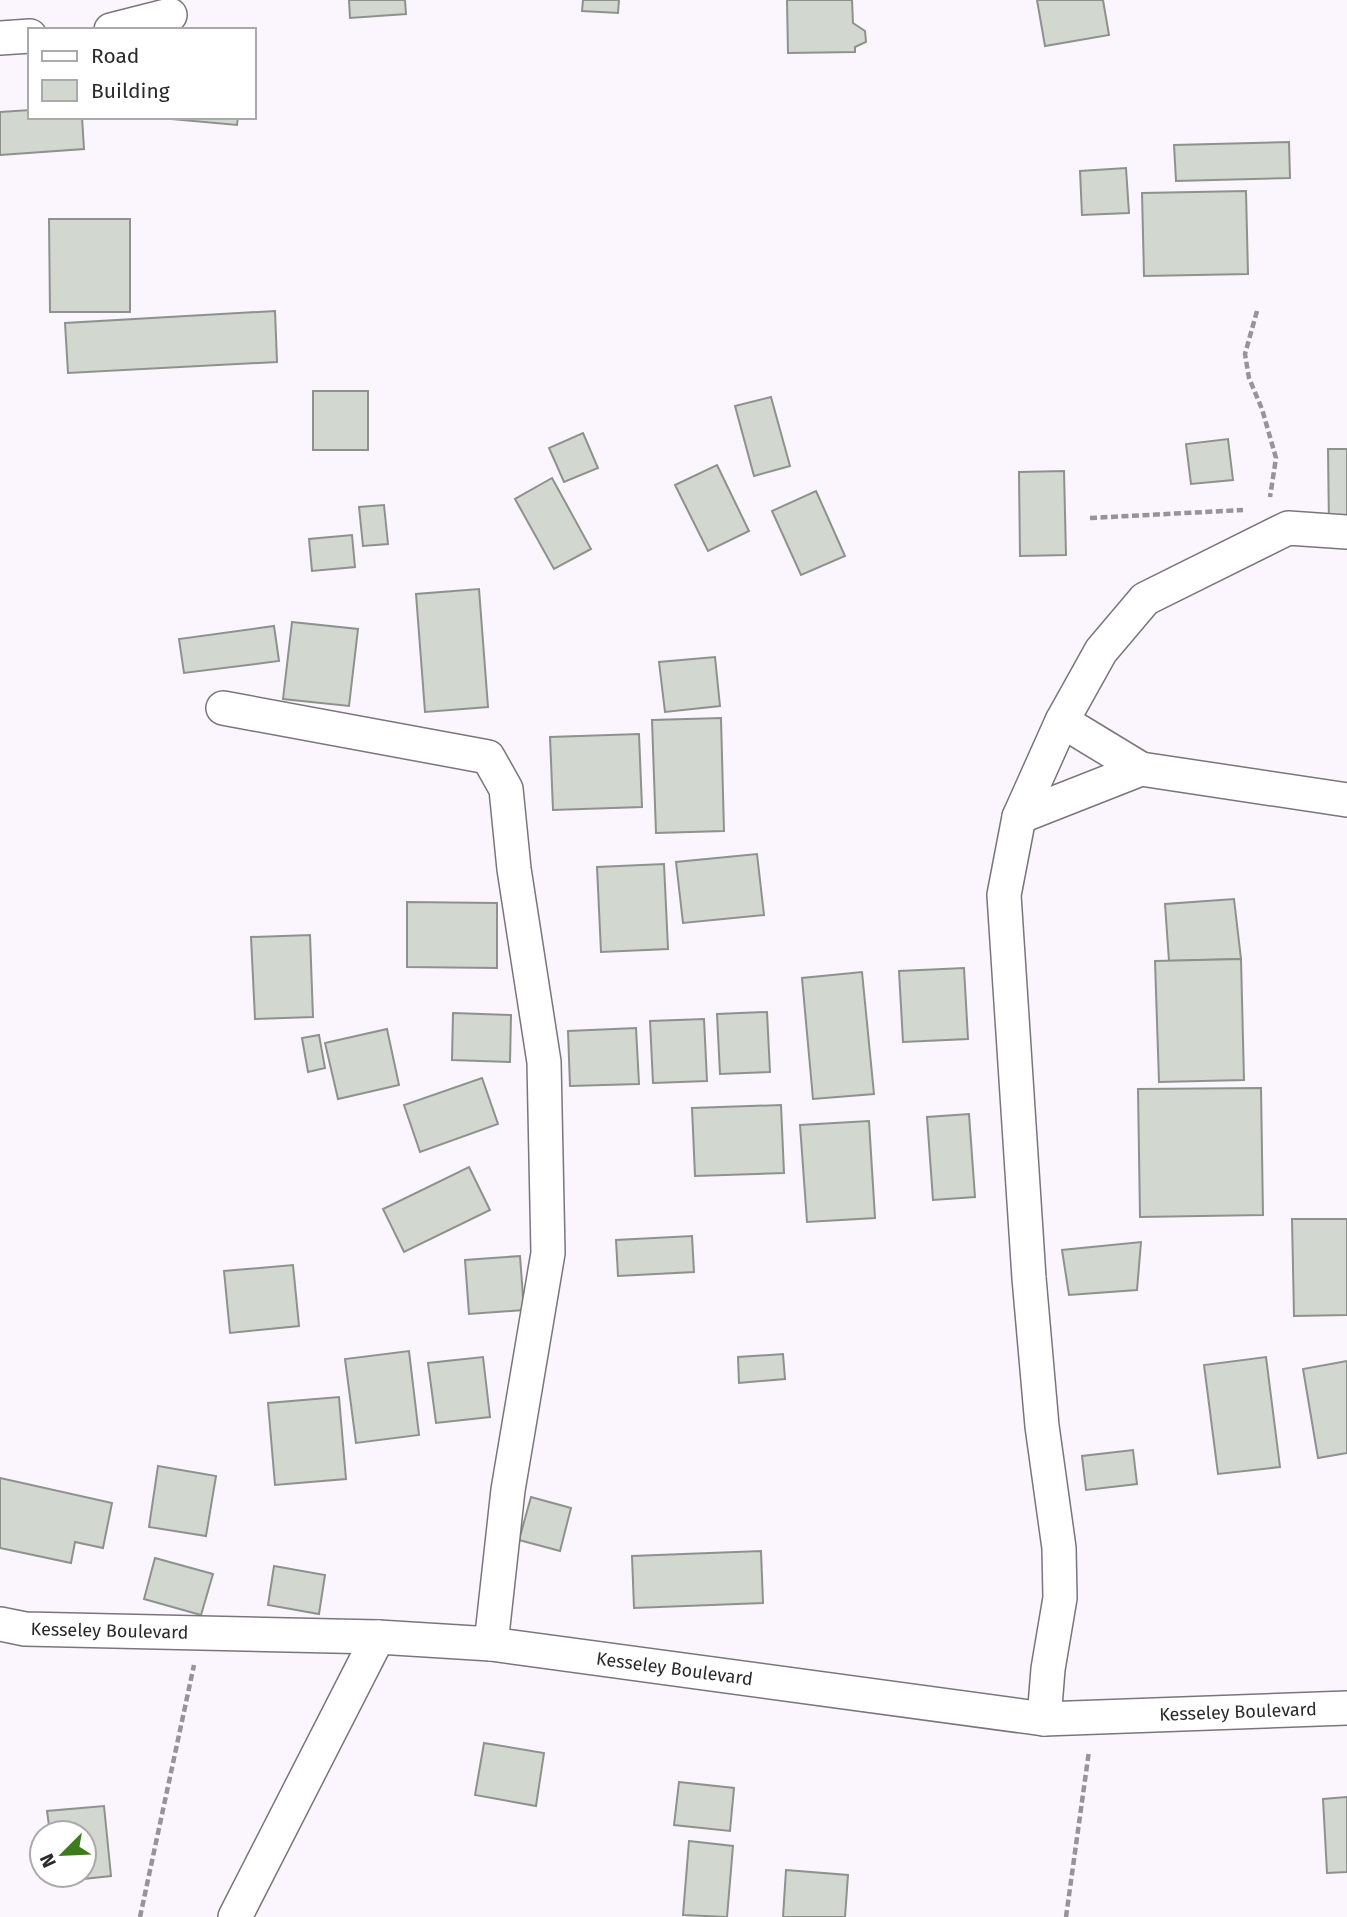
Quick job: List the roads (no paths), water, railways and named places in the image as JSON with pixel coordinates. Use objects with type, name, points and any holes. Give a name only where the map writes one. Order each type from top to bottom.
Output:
[{"type":"street","points":[[119,28],[170,15]]},
{"type":"street","points":[[0,38],[28,36]]},
{"type":"street","points":[[1044,1719],[1048,1669],[1060,1598],[1059,1548],[1041,1412],[1004,895],[1018,817],[1062,720],[1101,651],[1145,599],[1278,519],[1347,532]]},
{"type":"street","points":[[223,708],[488,757],[506,789],[514,869],[544,1062],[548,1253],[508,1490],[491,1644]]},
{"type":"street","points":[[1062,720],[1141,769],[1347,800]]},
{"type":"street","points":[[1018,817],[1141,769]]},
{"type":"street","name":"Kesseley Boulevard","points":[[0,1624],[25,1629],[201,1631],[491,1644],[1044,1719],[1347,1708]]},
{"type":"street","points":[[235,1917],[378,1637]]}]
